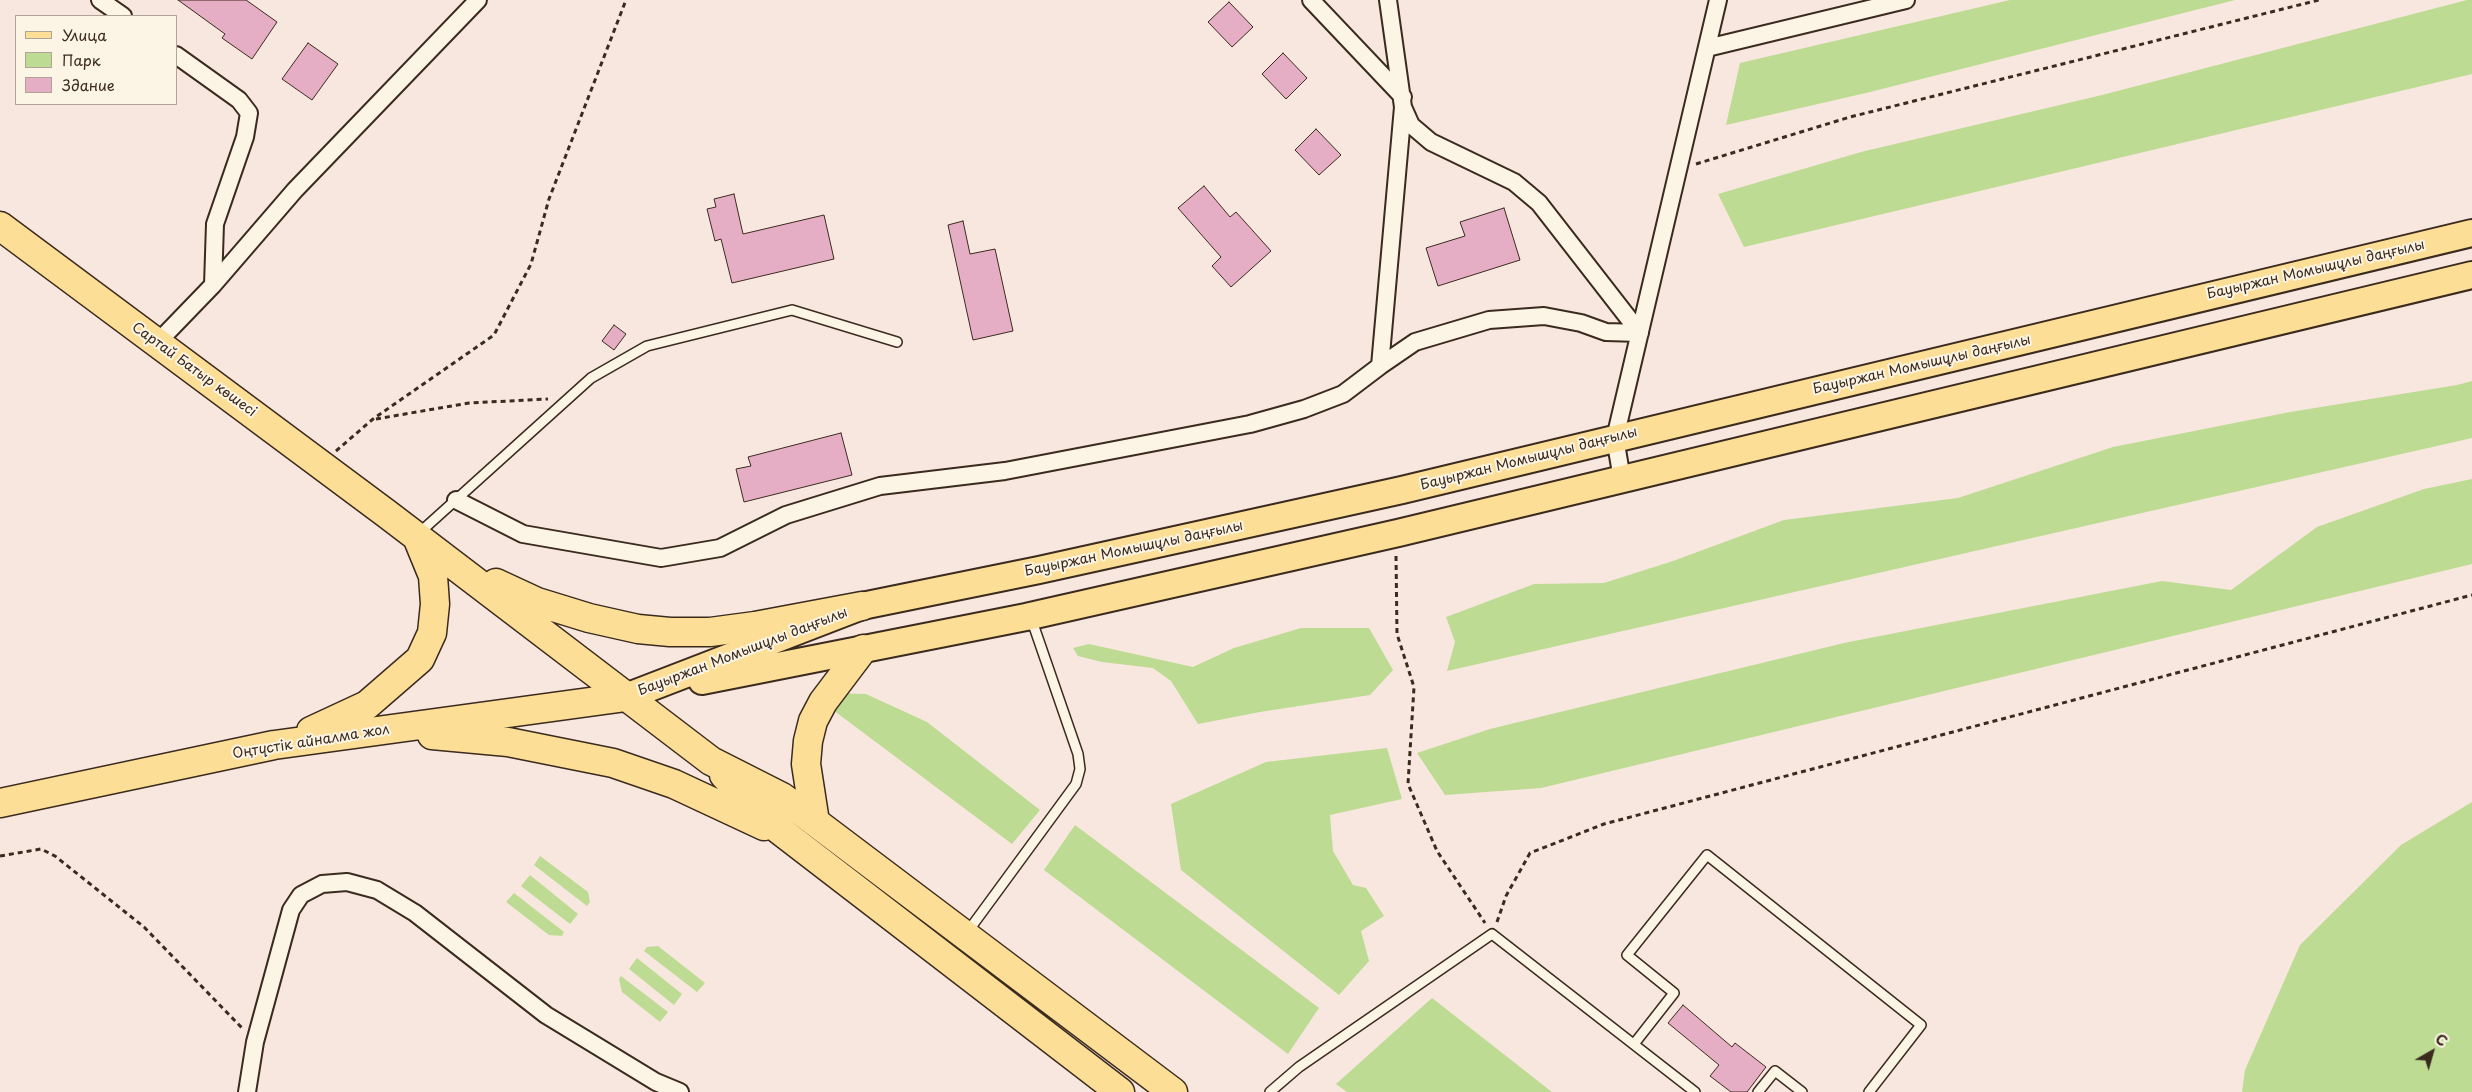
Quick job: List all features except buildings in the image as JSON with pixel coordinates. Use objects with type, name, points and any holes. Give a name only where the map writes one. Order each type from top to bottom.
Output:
[{"type":"highway","name":"Сартай Батыр көшесі","points":[[0,226],[416,536]]},
{"type":"highway","points":[[416,536],[488,580],[536,602],[589,618],[638,629],[710,632],[754,626],[862,606]]},
{"type":"highway","points":[[416,536],[711,761],[765,819],[1120,1092]]},
{"type":"highway","points":[[274,745],[326,725],[367,705],[420,658],[432,634],[435,604],[433,576],[416,536]]},
{"type":"highway","points":[[815,822],[806,764],[808,741],[813,721],[823,702],[863,649]]},
{"type":"highway","name":"Оңтүстік айналма жол","points":[[0,803],[274,745],[626,697]]},
{"type":"highway","points":[[384,730],[508,742],[613,763],[674,784],[794,842]]},
{"type":"highway","points":[[711,761],[782,797],[1172,1092]]},
{"type":"main road","name":"Бауыржан Момышұлы даңғылы","points":[[626,697],[862,606],[1030,572],[1402,490],[2472,233]]},
{"type":"main road","name":"Бауыржан Момышұлы даңғылы","points":[[626,697],[1030,616],[1398,533],[2472,275]]},
{"type":"street","points":[[100,0],[122,15]]},
{"type":"street","points":[[156,343],[213,285],[295,190],[478,0]]},
{"type":"street","points":[[1311,0],[1403,102],[1380,366]]},
{"type":"street","points":[[1388,0],[1403,102],[1411,125],[1431,142],[1514,182],[1539,203],[1640,333]]},
{"type":"street","points":[[1622,479],[1615,438],[1718,0]]},
{"type":"street","points":[[1707,48],[1906,0]]},
{"type":"street","points":[[178,56],[239,100],[249,112],[245,137],[215,224],[213,285]]},
{"type":"street","points":[[456,500],[523,534],[661,558],[720,548],[786,515],[880,486],[1005,471],[1250,424],[1304,410],[1343,394],[1415,342],[1489,320],[1544,316],[1581,323],[1606,332],[1640,333]]},
{"type":"street","points":[[247,1092],[255,1042],[291,910],[301,895],[322,884],[347,882],[377,890],[415,913],[546,1016],[656,1082],[680,1092]]},
{"type":"lane","points":[[416,536],[591,378],[647,346],[792,310],[897,342]]},
{"type":"lane","points":[[964,936],[1076,784],[1080,769],[1078,754],[1030,616]]},
{"type":"lane","points":[[1634,1044],[1674,993],[1627,955],[1707,855],[1921,1025],[1869,1092]]},
{"type":"lane","points":[[1270,1092],[1299,1067],[1492,934],[1696,1092]]},
{"type":"lane","points":[[1758,1092],[1775,1071],[1802,1092]]},
{"type":"path","points":[[321,464],[373,419],[494,334],[531,264],[549,199],[626,0]]},
{"type":"path","points":[[1678,170],[1850,117],[2319,0]]},
{"type":"path","points":[[373,419],[469,403],[568,398]]},
{"type":"path","points":[[1398,533],[1395,570],[1397,634],[1414,686],[1408,784],[1437,852],[1492,934]]},
{"type":"path","points":[[1492,934],[1506,896],[1530,853],[1604,824],[2472,595]]},
{"type":"path","points":[[0,856],[41,849],[55,856],[144,928],[255,1042]]},
{"type":"green space","points":[[2010,0],[2235,0],[1866,93],[1726,125],[1740,63]]},
{"type":"green space","points":[[2472,0],[2472,74],[1744,247],[1718,194],[1861,152],[2102,95]]},
{"type":"green space","points":[[2472,381],[2472,438],[1447,671],[1455,642],[1446,617],[1534,584],[1604,583],[1673,561],[1784,520],[1958,498],[2113,447],[2290,412]]},
{"type":"green space","points":[[2472,479],[2472,564],[1541,788],[1445,795],[1417,753],[1490,729],[1844,643],[2162,581],[2231,590],[2317,527],[2424,489]]},
{"type":"green space","points":[[1301,628],[1369,628],[1393,670],[1370,695],[1260,712],[1198,724],[1171,681],[1153,668],[1102,662],[1078,656],[1073,648],[1089,644],[1193,667],[1234,648]]},
{"type":"green space","points":[[832,693],[866,694],[927,722],[1040,810],[1012,844],[833,710]]},
{"type":"green space","points":[[1387,748],[1402,799],[1330,815],[1333,851],[1353,885],[1366,888],[1384,916],[1361,931],[1369,961],[1339,995],[1181,870],[1171,804],[1266,762]]},
{"type":"green space","points":[[2472,802],[2472,1092],[2242,1092],[2245,1070],[2300,945],[2401,845]]},
{"type":"green space","points":[[1075,825],[1319,1008],[1288,1054],[1044,870]]},
{"type":"green space","points":[[540,856],[588,892],[590,902],[587,906],[534,865]]},
{"type":"green space","points":[[530,875],[578,914],[570,924],[521,886]]},
{"type":"green space","points":[[514,893],[564,932],[562,936],[549,935],[506,902]]},
{"type":"green space","points":[[658,946],[705,983],[697,992],[644,951],[647,947]]},
{"type":"green space","points":[[637,958],[682,994],[674,1005],[629,969]]},
{"type":"green space","points":[[621,976],[668,1012],[660,1022],[622,992],[619,979]]},
{"type":"green space","points":[[1432,998],[1552,1092],[1347,1092],[1336,1084]]}]
